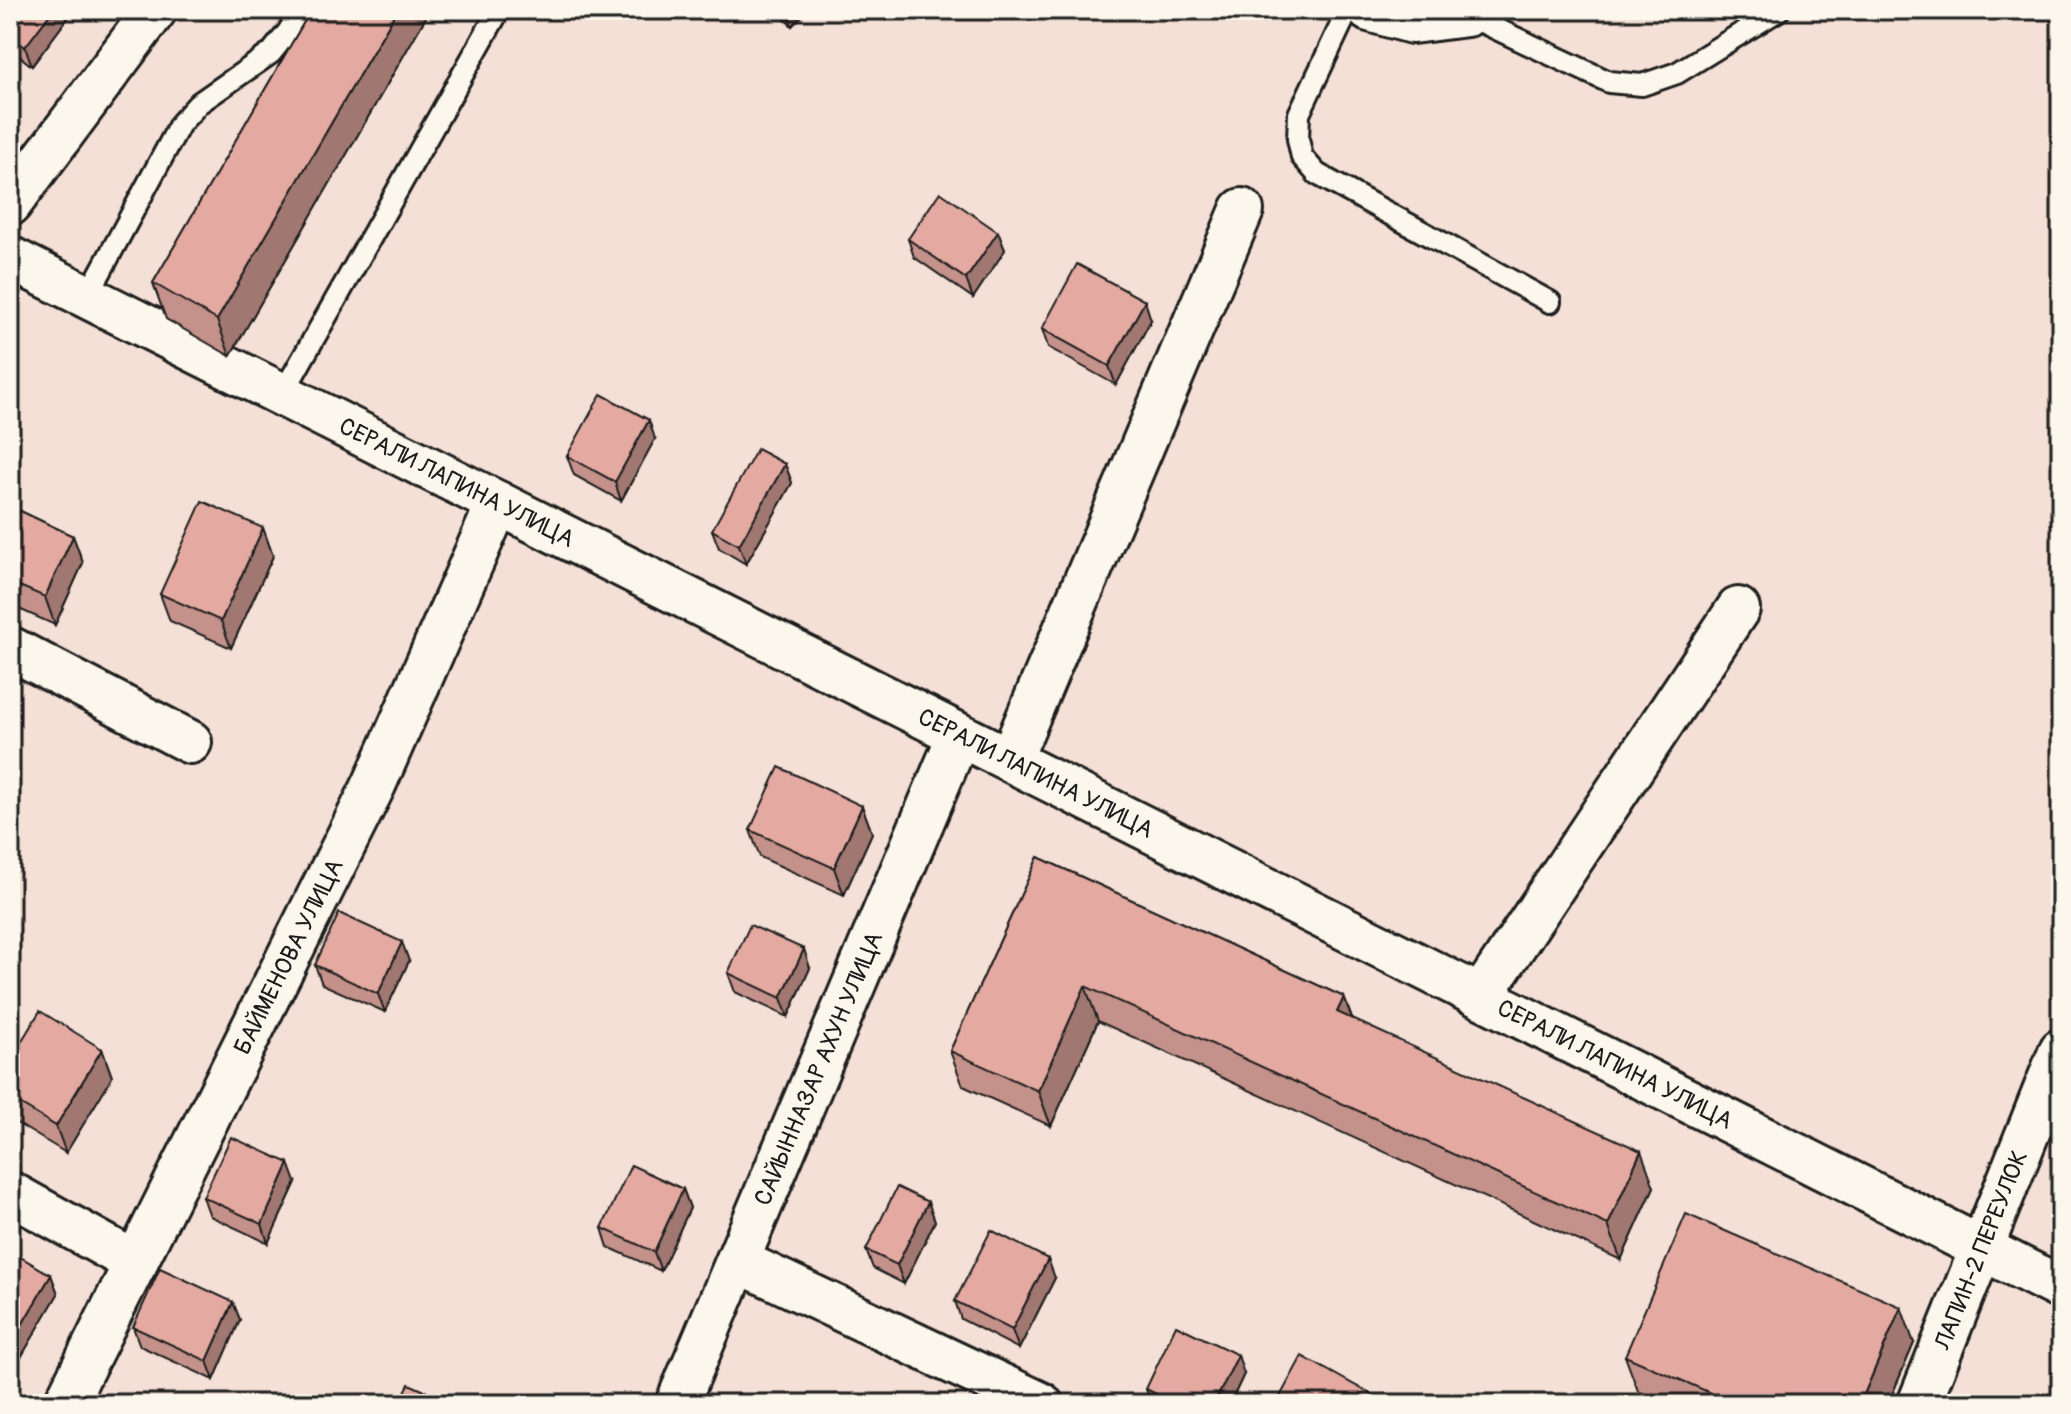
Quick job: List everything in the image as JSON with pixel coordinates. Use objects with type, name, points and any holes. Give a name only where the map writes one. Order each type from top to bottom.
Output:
[{"type":"street","points":[[10,204],[155,10]]},
{"type":"street","points":[[1369,10],[1412,22],[1470,12]]},
{"type":"street","points":[[1010,760],[1242,210]]},
{"type":"street","name":"СЕРАЛИ ЛАПИНА УЛИЦА","points":[[10,258],[2061,1288]]},
{"type":"street","name":"БАЙМЕНОВА УЛИЦА","points":[[65,1404],[374,785],[498,503]]},
{"type":"street","points":[[1481,996],[1738,609]]},
{"type":"street","points":[[10,648],[190,742]]},
{"type":"street","name":"САЙЫННАЗАР АХУН УЛИЦА","points":[[677,1404],[959,735]]},
{"type":"street","name":"ЛАПИН-2 ПЕРЕУЛОК","points":[[1919,1404],[2061,1050]]},
{"type":"street","points":[[10,1193],[136,1263]]},
{"type":"street","points":[[738,1261],[1041,1404]]},
{"type":"lane","points":[[87,297],[180,124],[199,103],[271,53],[301,10]]},
{"type":"lane","points":[[282,395],[499,10]]},
{"type":"lane","points":[[1348,10],[1299,114],[1298,139],[1302,157],[1317,174],[1550,302]]},
{"type":"lane","points":[[1470,12],[1609,82],[1642,85],[1677,73],[1779,10]]},
{"type":"building","points":[[10,10],[53,10],[25,47],[10,35]]},
{"type":"building","points":[[311,10],[397,10],[217,320],[153,283]]},
{"type":"building","points":[[782,10],[795,10],[789,17]]},
{"type":"building","points":[[940,192],[998,232],[966,279],[908,239]]},
{"type":"building","points":[[1077,264],[1145,301],[1109,366],[1042,329]]},
{"type":"building","points":[[601,394],[649,420],[615,482],[567,456]]},
{"type":"building","points":[[757,449],[785,464],[739,545],[712,530]]},
{"type":"building","points":[[202,501],[263,528],[221,621],[160,594]]},
{"type":"building","points":[[10,506],[73,536],[45,597],[10,582]]},
{"type":"building","points":[[779,767],[862,806],[834,868],[750,830]]},
{"type":"building","points":[[1038,857],[1344,997],[1337,1012],[1641,1151],[1608,1225],[1085,986],[1038,1091],[950,1051]]},
{"type":"building","points":[[339,913],[402,942],[378,994],[315,965]]},
{"type":"building","points":[[750,925],[804,949],[781,998],[728,973]]},
{"type":"building","points":[[40,1011],[102,1049],[56,1126],[10,1098],[10,1060]]},
{"type":"building","points":[[231,1137],[289,1163],[262,1224],[203,1197]]},
{"type":"building","points":[[631,1165],[683,1189],[654,1252],[602,1228]]},
{"type":"building","points":[[2061,1177],[2061,1206],[2050,1201]]},
{"type":"building","points":[[897,1187],[928,1202],[897,1265],[866,1250]]},
{"type":"building","points":[[1686,1214],[1901,1307],[1860,1404],[1736,1404],[1625,1356]]},
{"type":"building","points":[[991,1230],[1048,1259],[1012,1330],[955,1301]]},
{"type":"building","points":[[10,1251],[51,1275],[10,1345]]},
{"type":"building","points":[[160,1268],[233,1302],[207,1361],[133,1327]]},
{"type":"building","points":[[1176,1325],[1238,1355],[1214,1404],[1177,1404],[1146,1389]]},
{"type":"building","points":[[1302,1356],[1376,1397],[1372,1404],[1276,1404]]},
{"type":"building","points":[[409,1384],[454,1404],[399,1404]]}]
